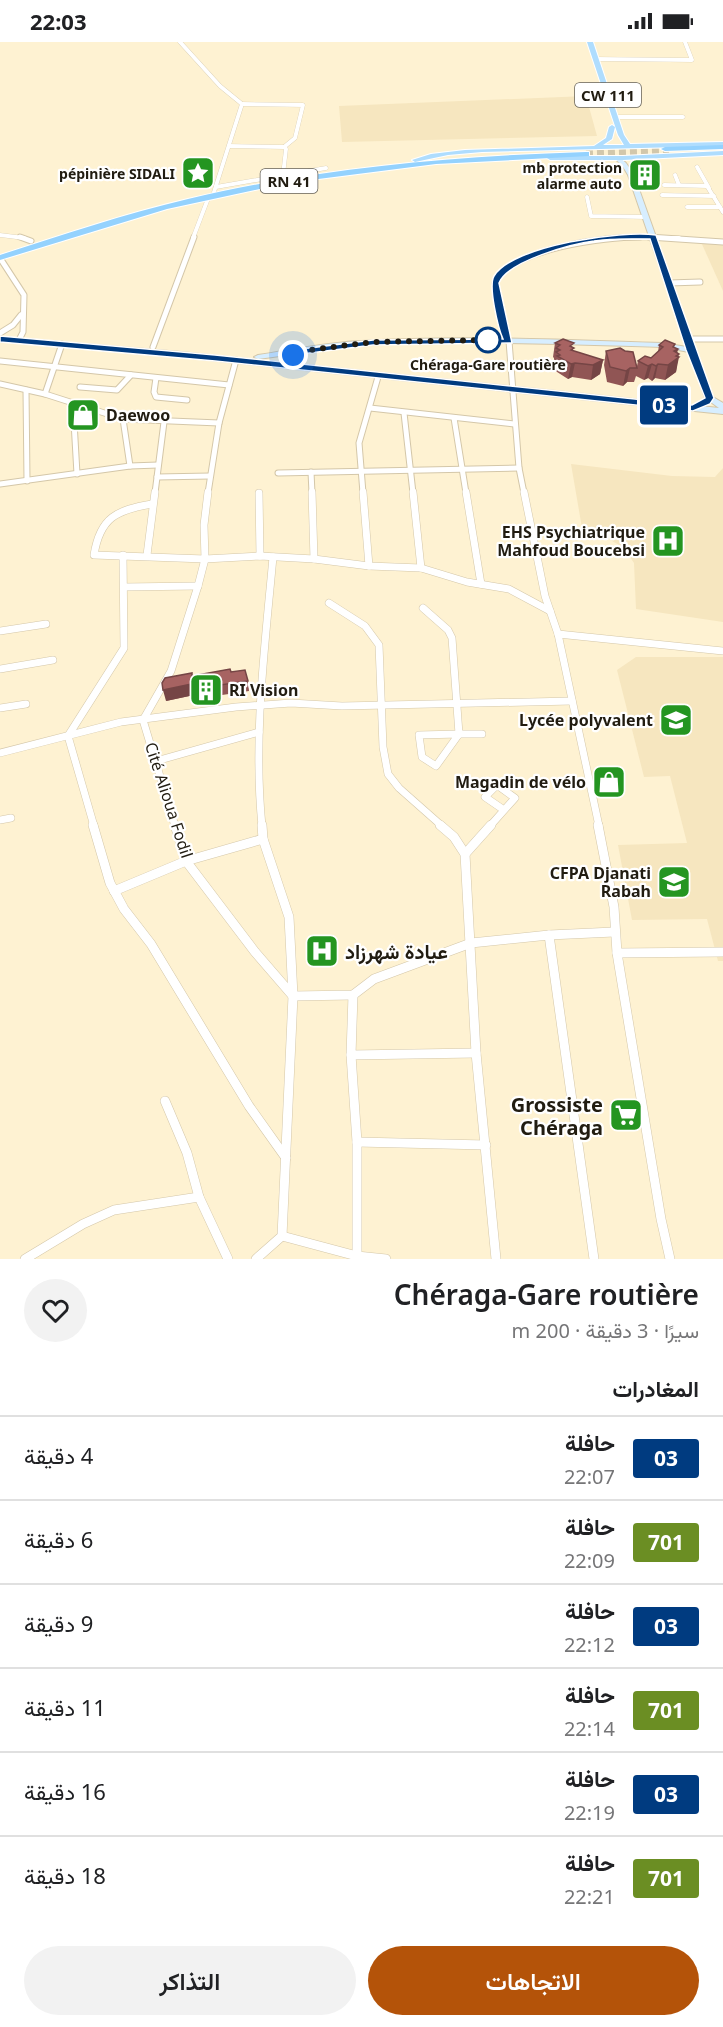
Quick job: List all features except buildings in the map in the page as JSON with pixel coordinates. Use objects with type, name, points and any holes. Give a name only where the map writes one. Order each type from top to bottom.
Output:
[{"type":"highway","points":[[667,150],[723,149]]},
{"type":"highway","name":"RN 41","points":[[0,253],[31,241],[146,208],[213,192],[416,162],[587,154]]},
{"type":"highway","name":"RN 41","points":[[0,258],[213,192]]},
{"type":"main road","name":"CW 111","points":[[584,42],[615,138],[611,146]]},
{"type":"main road","name":"CW 111","points":[[590,42],[622,137],[628,146]]},
{"type":"main road","points":[[595,147],[608,141],[612,127]]},
{"type":"main road","points":[[611,146],[607,153],[628,167],[709,398],[723,409]]},
{"type":"main road","points":[[416,162],[435,155],[470,152],[611,146],[723,149]]},
{"type":"main road","points":[[628,146],[637,152],[628,167]]},
{"type":"main road","points":[[587,154],[614,157],[658,156],[723,149]]},
{"type":"main road","points":[[587,154],[628,167]]},
{"type":"main road","points":[[628,167],[640,160],[658,156]]},
{"type":"main road","points":[[0,333],[62,344],[297,366],[378,377],[693,408],[723,409]]},
{"type":"main road","points":[[0,339],[20,338],[153,347],[260,357],[294,352],[317,356],[373,342],[509,341],[662,345],[691,350]]},
{"type":"main road","points":[[294,352],[293,359],[297,366]]},
{"type":"main road","points":[[310,368],[317,356]]},
{"type":"main road","points":[[693,408],[706,402],[709,398]]},
{"type":"street","points":[[180,42],[220,86],[242,104],[303,105],[295,138],[284,147],[229,146]]},
{"type":"street","points":[[596,59],[690,61],[685,42]]},
{"type":"street","points":[[631,50],[635,60]]},
{"type":"street","points":[[153,347],[213,192],[242,104]]},
{"type":"street","points":[[615,117],[683,117]]},
{"type":"street","points":[[283,176],[286,149],[284,147]]},
{"type":"street","points":[[697,167],[722,209]]},
{"type":"street","points":[[213,192],[326,168]]},
{"type":"street","points":[[675,175],[679,185]]},
{"type":"street","points":[[664,185],[709,188]]},
{"type":"street","points":[[662,195],[714,196]]},
{"type":"street","points":[[587,197],[591,216],[646,217]]},
{"type":"street","points":[[687,207],[722,209]]},
{"type":"street","points":[[0,235],[21,237],[31,241]]},
{"type":"street","points":[[670,1259],[661,1219],[617,953],[612,888],[558,634],[550,611],[519,468],[509,341],[504,331],[495,283],[498,276],[507,268],[531,257],[577,242],[607,237],[653,236],[723,242]]},
{"type":"street","points":[[0,258],[24,295],[20,338]]},
{"type":"street","points":[[669,283],[700,282]]},
{"type":"street","points":[[0,333],[13,325],[23,313]]},
{"type":"street","points":[[687,339],[723,339]]},
{"type":"street","points":[[45,394],[62,344]]},
{"type":"street","name":"Cité Alioua Fodil","points":[[236,360],[219,423],[210,476],[204,525],[205,559],[171,671],[143,720],[186,861],[255,952],[293,996]]},
{"type":"street","points":[[0,361],[229,385]]},
{"type":"street","points":[[80,387],[117,390],[131,375]]},
{"type":"street","points":[[369,566],[359,443],[378,377]]},
{"type":"street","points":[[156,378],[154,392],[156,397],[187,400]]},
{"type":"street","points":[[0,384],[45,394],[123,418],[164,422],[219,423]]},
{"type":"street","points":[[26,390],[27,481]]},
{"type":"street","points":[[73,404],[77,474]]},
{"type":"street","points":[[370,408],[514,424]]},
{"type":"street","points":[[404,413],[421,568]]},
{"type":"street","points":[[123,418],[130,466]]},
{"type":"street","points":[[454,418],[481,584]]},
{"type":"street","points":[[147,555],[164,422]]},
{"type":"street","points":[[0,484],[130,466],[158,465]]},
{"type":"street","points":[[278,473],[519,468]]},
{"type":"street","points":[[311,472],[314,559]]},
{"type":"street","points":[[158,477],[210,476]]},
{"type":"street","points":[[259,493],[261,556]]},
{"type":"street","points":[[152,504],[115,513],[100,528],[95,540],[93,555],[147,555],[205,559],[261,556],[314,559],[369,566],[421,568],[467,582],[509,589],[550,611]]},
{"type":"street","points":[[123,555],[124,648],[68,736],[114,891],[124,909],[151,944],[249,1106],[286,1158]]},
{"type":"street","points":[[256,1259],[282,1236],[293,996],[289,917],[263,839],[258,789],[260,705],[273,557]]},
{"type":"street","points":[[124,587],[198,586]]},
{"type":"street","points":[[329,603],[365,626],[379,645],[383,747],[388,774],[399,788],[454,837],[465,854],[476,1053],[496,1259]]},
{"type":"street","points":[[423,608],[448,630],[452,638],[459,734],[436,766],[422,757],[419,735],[459,734],[482,734]]},
{"type":"street","points":[[0,631],[46,624]]},
{"type":"street","points":[[558,634],[723,651]]},
{"type":"street","points":[[0,669],[53,660]]},
{"type":"street","points":[[0,753],[121,722],[260,705],[572,701]]},
{"type":"street","points":[[0,708],[26,704]]},
{"type":"street","points":[[156,761],[259,732]]},
{"type":"street","points":[[465,854],[504,810]]},
{"type":"street","points":[[0,820],[11,818]]},
{"type":"street","points":[[114,891],[186,861],[263,839]]},
{"type":"street","points":[[293,996],[353,995],[374,979],[471,943],[549,934],[614,932]]},
{"type":"street","points":[[549,934],[594,1259]]},
{"type":"street","points":[[617,953],[723,952]]},
{"type":"street","points":[[353,995],[351,1055],[357,1142],[357,1258]]},
{"type":"street","points":[[351,1055],[476,1053]]},
{"type":"street","points":[[165,1101],[187,1154],[199,1197],[228,1259]]},
{"type":"street","points":[[357,1142],[486,1145]]},
{"type":"street","points":[[25,1259],[82,1224],[114,1210],[199,1197]]},
{"type":"street","points":[[282,1236],[357,1258],[386,1259]]},
{"type":"shaded area","points":[[586,96],[597,136],[342,142],[339,106]]},
{"type":"shaded area","points":[[701,242],[723,243],[723,291]]},
{"type":"shaded area","name":"EHS Psychiatrique Mahfoud Boucebsi","points":[[571,464],[672,476],[715,477],[723,468],[723,622],[636,609],[634,563],[624,548],[602,535],[582,528]]},
{"type":"shaded area","points":[[636,657],[723,657],[723,961],[718,961],[707,919],[632,920],[618,845],[687,843],[670,776],[644,777],[617,670]]},
{"type":"tunnel","points":[[586,154],[669,151]]},
{"type":"bus line","name":"03","points":[[0,339],[215,358],[378,377],[693,408],[706,402],[709,398],[653,236],[618,236],[577,242],[554,248],[507,268],[498,276],[495,283],[504,331],[509,341],[373,342],[294,352]]},
{"type":"place","name":"pépinière SIDALI","points":[[198,173]]},
{"type":"place","name":"mb protection alarme auto","points":[[645,175]]},
{"type":"place","name":"Chéraga-Gare routière","points":[[488,340]]},
{"type":"place","name":"Daewoo","points":[[83,415]]},
{"type":"place","name":"EHS Psychiatrique Mahfoud Boucebsi","points":[[668,541]]},
{"type":"place","name":"RI Vision","points":[[206,690]]},
{"type":"place","name":"Lycée polyvalent","points":[[676,720]]},
{"type":"place","name":"Magadin de vélo","points":[[609,782]]},
{"type":"place","name":"CFPA Djanati Rabah","points":[[674,882]]},
{"type":"place","name":"عيادة شهرزاد","points":[[322,951]]},
{"type":"place","name":"Grossiste Chéraga","points":[[626,1115]]},
{"type":"route","points":[[293,355],[294,352],[373,342],[488,340]]}]
